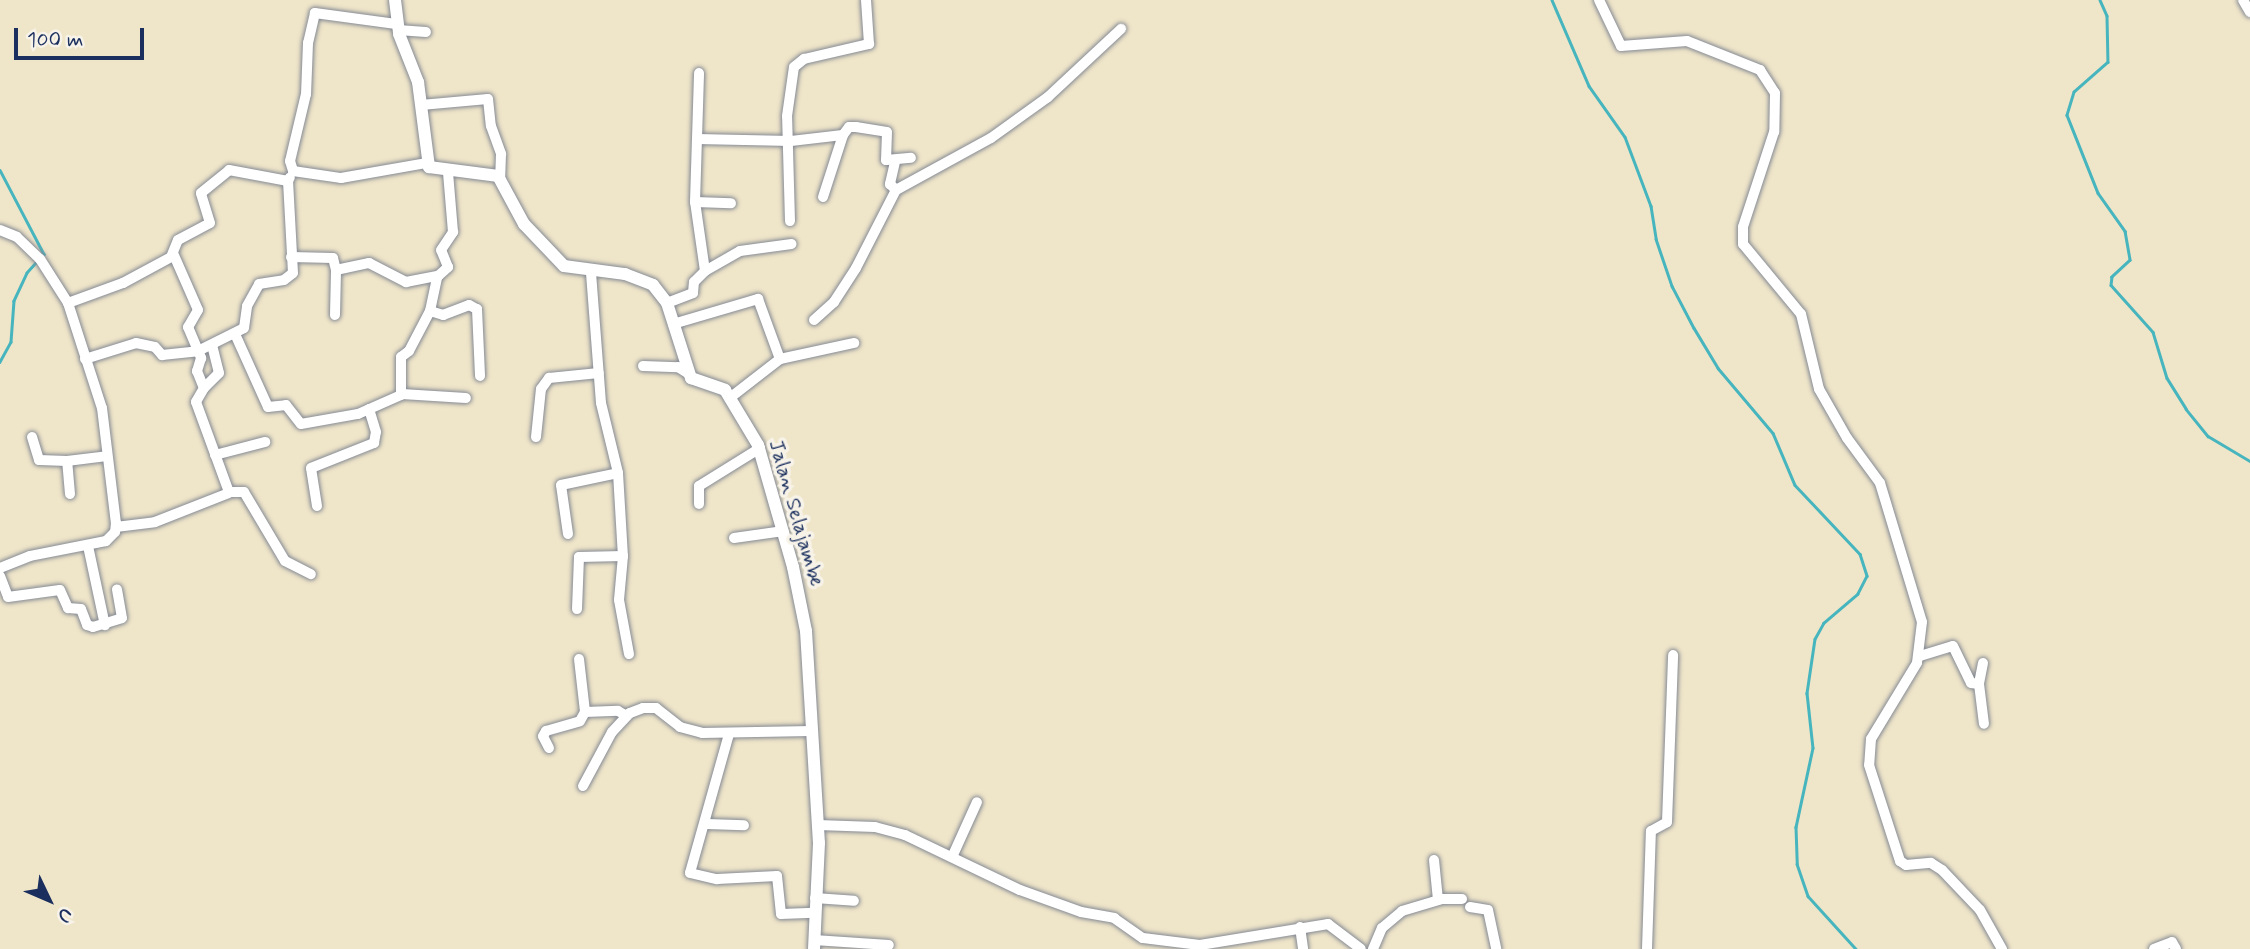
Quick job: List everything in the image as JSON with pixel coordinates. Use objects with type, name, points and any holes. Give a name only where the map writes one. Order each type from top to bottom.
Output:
[{"type":"street","points":[[395,0],[397,27],[417,76],[426,163],[432,170],[486,173],[500,178]]},
{"type":"street","points":[[790,220],[791,141],[787,116],[796,64],[869,44],[866,0]]},
{"type":"street","points":[[1599,0],[1621,46],[1687,41],[1756,68],[1772,86],[1776,119],[1743,227],[1743,244],[1801,314],[1819,389],[1847,438],[1880,483],[1918,604],[1920,656],[1871,739],[1869,765],[1901,863],[1925,861],[1942,870],[1980,910],[2002,949]]},
{"type":"street","points":[[2243,0],[2250,12]]},
{"type":"street","points":[[85,359],[136,343],[155,347],[162,355],[198,351],[246,326],[247,308],[258,284],[292,276],[288,181],[293,171],[291,151],[306,94],[308,43],[315,13],[426,32]]},
{"type":"street","points":[[814,320],[834,302],[856,268],[896,190],[991,138],[1048,97],[1121,29]]},
{"type":"street","points":[[699,73],[695,202],[705,271]]},
{"type":"street","points":[[421,106],[488,99],[491,126],[501,154],[500,178],[519,218],[549,254],[570,269],[645,279],[667,303],[689,374]]},
{"type":"street","points":[[823,197],[844,135],[851,127],[885,130],[886,159],[895,162],[911,159]]},
{"type":"street","points":[[697,139],[791,141],[844,135]]},
{"type":"street","points":[[895,162],[890,184],[896,190]]},
{"type":"street","points":[[293,171],[341,177],[426,163]]},
{"type":"street","points":[[68,303],[132,279],[173,253],[178,240],[211,223],[201,193],[229,170],[288,181]]},
{"type":"street","points":[[336,270],[369,263],[406,282],[438,276],[448,267],[441,250],[453,232],[448,172]]},
{"type":"street","points":[[695,202],[731,203]]},
{"type":"street","points":[[0,230],[17,237],[40,259],[68,303],[102,408],[105,456],[116,527],[110,538],[88,546],[30,556],[0,568]]},
{"type":"street","points":[[667,303],[693,293],[694,282],[705,271],[740,251],[792,244]]},
{"type":"street","points":[[173,253],[198,306],[197,317],[188,327],[198,351],[197,371],[204,388]]},
{"type":"street","points":[[291,257],[333,258],[336,270],[335,315]]},
{"type":"street","points":[[591,273],[601,402],[618,473],[623,555],[619,600],[629,654]]},
{"type":"street","points":[[402,394],[401,357],[409,351],[430,311],[438,276]]},
{"type":"street","points":[[673,324],[758,299],[780,359]]},
{"type":"street","points":[[430,311],[443,315],[469,305],[477,309],[480,376]]},
{"type":"street","points":[[235,334],[270,408],[286,405],[304,425],[369,409],[402,394],[466,398]]},
{"type":"street","points":[[643,366],[678,367],[695,381],[718,385],[732,397],[780,359],[854,343]]},
{"type":"street","points":[[212,345],[219,373],[204,388],[196,402],[229,493]]},
{"type":"street","points":[[536,437],[541,389],[549,378],[599,373]]},
{"type":"street","name":"Jalan Selajambe","points":[[732,397],[760,448],[804,621],[818,825],[814,945]]},
{"type":"street","points":[[317,506],[312,468],[374,443],[376,432],[369,409]]},
{"type":"street","points":[[32,437],[39,460],[67,461],[105,456]]},
{"type":"street","points":[[215,455],[265,442]]},
{"type":"street","points":[[699,504],[699,486],[760,448]]},
{"type":"street","points":[[67,461],[70,494]]},
{"type":"street","points":[[568,534],[561,485],[618,473]]},
{"type":"street","points":[[116,527],[155,522],[229,493],[244,492],[285,561],[311,574]]},
{"type":"street","points":[[734,538],[783,531]]},
{"type":"street","points":[[88,546],[106,625]]},
{"type":"street","points":[[577,609],[578,558],[623,555]]},
{"type":"street","points":[[0,576],[8,597],[60,590],[68,608],[83,611],[88,625],[106,625],[122,618],[117,589]]},
{"type":"street","points":[[1920,656],[1953,646],[1970,682],[1979,684]]},
{"type":"street","points":[[1647,949],[1651,831],[1666,825],[1670,788],[1673,655]]},
{"type":"street","points":[[549,748],[543,736],[546,731],[580,721],[585,712],[579,659]]},
{"type":"street","points":[[1983,663],[1979,684],[1984,724]]},
{"type":"street","points":[[583,786],[602,746],[627,716],[652,707],[690,732],[811,732]]},
{"type":"street","points":[[585,712],[618,711],[627,716]]},
{"type":"street","points":[[729,734],[707,824],[691,874],[717,880],[777,876],[781,914],[814,913]]},
{"type":"street","points":[[953,855],[977,803]]},
{"type":"street","points":[[707,824],[744,825]]},
{"type":"street","points":[[818,825],[875,827],[953,855],[1020,890],[1081,912],[1114,918],[1143,938],[1200,945],[1300,927],[1333,925],[1359,948]]},
{"type":"street","points":[[1434,860],[1438,900]]},
{"type":"street","points":[[815,898],[854,901]]},
{"type":"street","points":[[1373,949],[1389,920],[1438,900],[1462,899]]},
{"type":"street","points":[[1470,907],[1488,910],[1496,949]]},
{"type":"street","points":[[1300,927],[1303,949]]},
{"type":"street","points":[[2154,949],[2172,942],[2176,949]]},
{"type":"street","points":[[814,945],[889,945]]},
{"type":"waterway","points":[[1552,0],[1589,86],[1625,137],[1651,206],[1656,239],[1672,286],[1694,328],[1718,368],[1773,433],[1795,485],[1860,554],[1867,576],[1858,594],[1824,623],[1815,639],[1807,693],[1813,748],[1796,827],[1797,864],[1808,896],[1856,949]]},
{"type":"waterway","points":[[2100,0],[2107,16],[2108,62],[2074,92],[2067,115],[2098,193],[2125,231],[2130,260],[2112,277],[2111,285],[2153,332],[2167,378],[2186,409],[2208,436],[2250,461]]},
{"type":"waterway","points":[[0,170],[44,254],[27,273],[14,301],[11,342],[0,362]]}]
